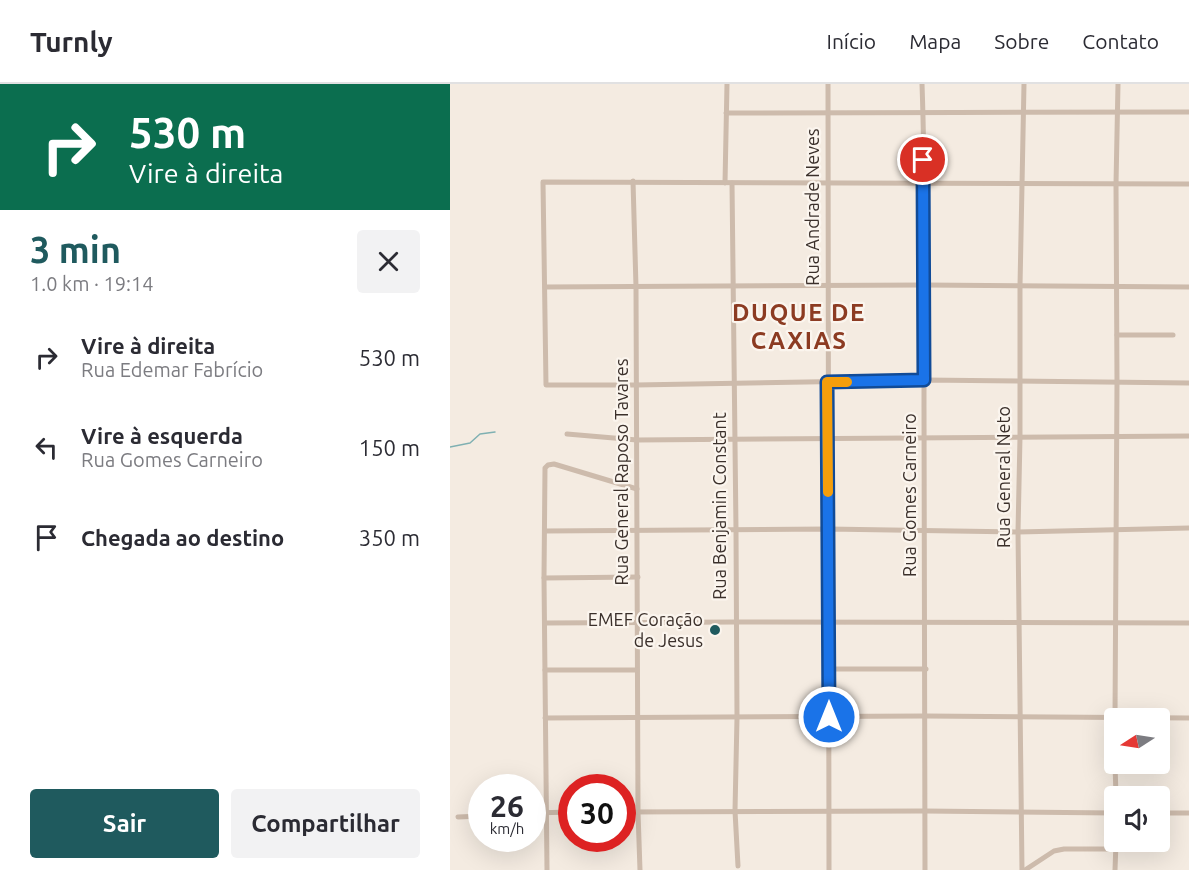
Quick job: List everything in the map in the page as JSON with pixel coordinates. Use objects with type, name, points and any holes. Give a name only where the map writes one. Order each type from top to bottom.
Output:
[{"type":"street","name":"Rua Benjamin Constant","points":[[727,84],[726,113],[734,286],[735,812],[738,866]]},
{"type":"street","name":"Rua Andrade Neves","points":[[828,84],[829,870]]},
{"type":"street","name":"Rua Gomes Carneiro","points":[[922,84],[926,623],[925,870]]},
{"type":"street","name":"Rua General Neto","points":[[1023,870],[1018,532],[1024,84]]},
{"type":"street","points":[[1115,708],[1118,84]]},
{"type":"street","points":[[726,113],[1189,112]]},
{"type":"street","name":"Rua General Raposo Tavares","points":[[633,181],[636,286],[640,870]]},
{"type":"street","points":[[1189,184],[543,182],[546,385],[924,380],[1189,383]]},
{"type":"street","points":[[545,287],[924,285],[1189,287]]},
{"type":"street","points":[[1117,334],[1173,335]]},
{"type":"street","points":[[567,434],[637,440],[1189,436]]},
{"type":"street","points":[[547,870],[544,578],[546,468],[554,464],[637,489]]},
{"type":"street","points":[[545,531],[828,529],[1018,532],[1189,528]]},
{"type":"street","points":[[544,578],[638,577]]},
{"type":"street","points":[[546,623],[1189,623]]},
{"type":"street","points":[[829,669],[926,669]]},
{"type":"street","points":[[546,670],[637,670]]},
{"type":"street","points":[[545,718],[926,716],[1104,718]]},
{"type":"street","points":[[1170,718],[1189,718]]},
{"type":"street","points":[[638,813],[925,811],[1104,813]]},
{"type":"street","points":[[547,812],[558,812]]},
{"type":"street","points":[[1170,813],[1189,813]]},
{"type":"street","points":[[458,817],[468,817]]},
{"type":"street","points":[[1023,870],[1054,851],[1104,849]]},
{"type":"street","points":[[1115,870],[1116,852]]},
{"type":"waterway","points":[[450,447],[470,443],[480,434],[495,432]]},
{"type":"slow traffic","points":[[828,492],[827,382],[847,382]]},
{"type":"place","name":"EMEF Coração de Jesus","points":[[715,630]]},
{"type":"district","name":"DUQUE DE CAXIAS","points":[[799,327]]},
{"type":"route","points":[[829,717],[827,382],[924,380],[923,160]]}]
